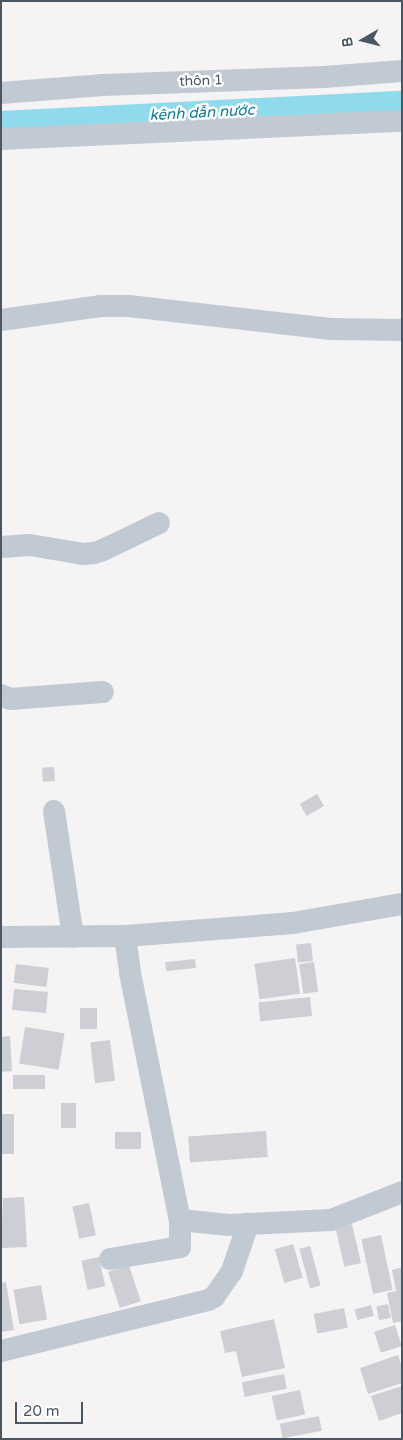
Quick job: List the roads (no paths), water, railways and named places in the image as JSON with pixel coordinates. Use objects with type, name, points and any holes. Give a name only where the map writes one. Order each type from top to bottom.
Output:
[{"type":"lane","name":"thôn 1","points":[[1,93],[103,85],[324,77],[402,71]]},
{"type":"lane","points":[[1,139],[402,121]]},
{"type":"lane","points":[[1,320],[100,306],[129,306],[331,329],[366,331],[402,330]]},
{"type":"lane","points":[[1,547],[30,545],[84,554],[94,553],[159,523]]},
{"type":"lane","points":[[1,695],[10,699],[103,692]]},
{"type":"lane","points":[[54,811],[73,937]]},
{"type":"lane","points":[[1,937],[125,936],[293,924],[402,904]]},
{"type":"lane","points":[[110,1259],[180,1247],[180,1220],[130,973],[125,936]]},
{"type":"lane","points":[[180,1220],[210,1224],[331,1220],[402,1192]]},
{"type":"lane","points":[[1,1351],[214,1297],[232,1271],[248,1224]]},
{"type":"waterway","name":"kênh dẫn nước","points":[[1,123],[402,103]]}]
